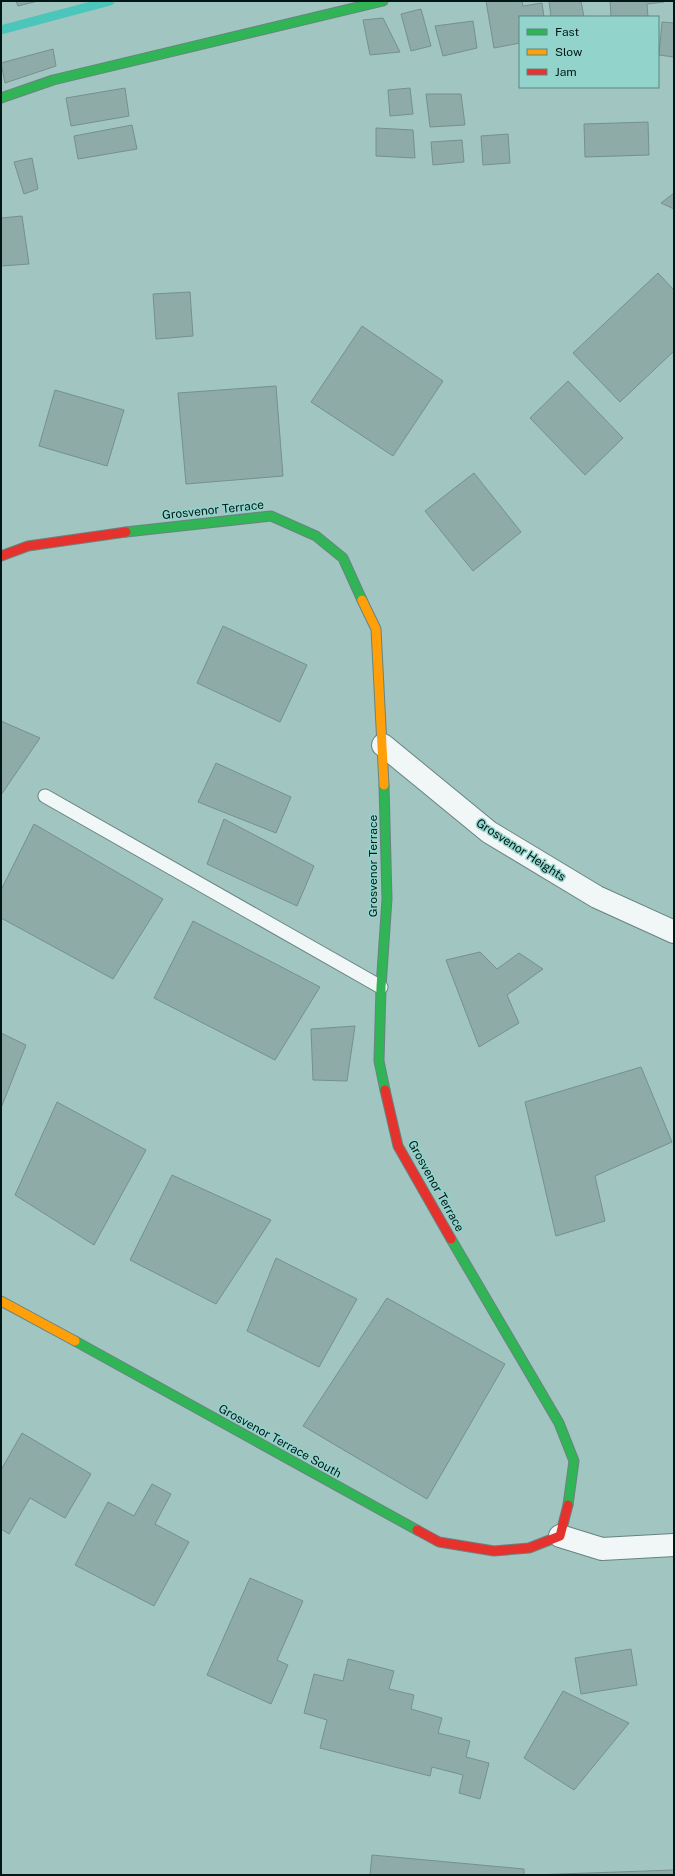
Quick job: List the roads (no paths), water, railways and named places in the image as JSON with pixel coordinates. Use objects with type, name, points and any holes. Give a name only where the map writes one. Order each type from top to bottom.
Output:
[{"type":"street","points":[[1,98],[53,80],[383,1]]},
{"type":"street","name":"Grosvenor Terrace","points":[[1,556],[28,546],[140,530],[271,516],[316,536],[343,558],[376,629],[383,745],[387,899],[381,987],[379,1061],[398,1146],[507,1336],[559,1422],[574,1461],[569,1502],[560,1536]]},
{"type":"street","name":"Grosvenor Heights","points":[[383,745],[489,832],[597,897],[674,932]]},
{"type":"street","name":"Grosvenor Terrace South","points":[[1,1301],[439,1542],[494,1552],[529,1548],[560,1536]]},
{"type":"street","points":[[560,1536],[602,1549],[674,1545]]},
{"type":"lane","points":[[45,796],[381,987]]},
{"type":"waterway","points":[[1,30],[110,1]]}]
